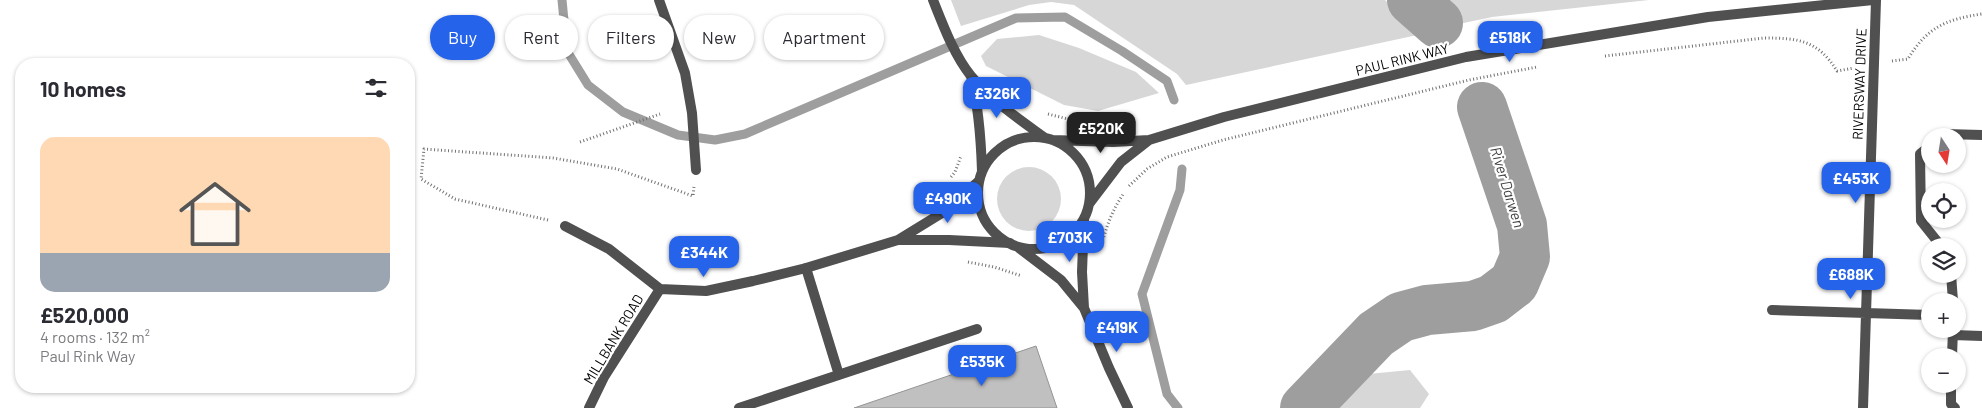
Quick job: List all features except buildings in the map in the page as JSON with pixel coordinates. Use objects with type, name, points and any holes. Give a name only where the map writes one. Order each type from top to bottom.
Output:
[{"type":"street","points":[[659,0],[685,73],[692,113],[696,170]]},
{"type":"street","points":[[933,0],[941,22],[970,75],[977,100],[980,124],[978,200],[983,218],[994,233],[1014,245],[1061,280],[1084,308],[1128,408]]},
{"type":"street","name":"RIVERSWAY DRIVE","points":[[1863,408],[1874,0]]},
{"type":"street","name":"PAUL RINK WAY","points":[[1049,139],[1113,142],[1149,140],[1224,117],[1466,57],[1708,17],[1874,0]]},
{"type":"street","points":[[970,75],[1007,111],[1049,139],[1067,148],[1078,159],[1086,173],[1090,189],[1084,218],[1082,272],[1084,308]]},
{"type":"street","points":[[1966,135],[1982,135]]},
{"type":"street","points":[[980,176],[992,155],[1008,143],[1026,137],[1049,139]]},
{"type":"street","name":"PAUL RINK WAY","points":[[1088,205],[1121,162],[1149,140]]},
{"type":"street","points":[[1921,153],[1922,221],[1935,238]]},
{"type":"street","name":"MILLBANK ROAD","points":[[589,408],[604,377],[660,289],[706,291],[806,268],[898,240],[942,213],[980,176]]},
{"type":"street","points":[[1014,245],[1033,249],[1048,247],[1063,241],[1075,231],[1084,218]]},
{"type":"street","points":[[565,226],[609,249],[660,289]]},
{"type":"street","name":"MILLBANK ROAD","points":[[898,240],[949,240],[1014,245]]},
{"type":"street","points":[[806,268],[839,375]]},
{"type":"street","points":[[1772,310],[1921,315]]},
{"type":"street","points":[[739,408],[977,329]]},
{"type":"street","points":[[1966,334],[1982,336]]},
{"type":"street","points":[[1952,393],[1951,404],[1955,408]]},
{"type":"path","points":[[1599,56],[1764,38],[1790,38],[1813,44],[1829,58],[1837,71],[1908,59],[1925,35],[1939,25],[1957,18],[1982,14]]},
{"type":"path","points":[[1104,242],[1106,228],[1117,204],[1130,185],[1147,169],[1167,157],[1222,140],[1469,80],[1543,66]]},
{"type":"path","points":[[1040,112],[1075,120],[1103,116]]},
{"type":"path","points":[[580,142],[660,114]]},
{"type":"path","points":[[565,226],[546,219],[455,199],[421,179],[424,149],[553,158],[617,169],[693,196],[696,170]]},
{"type":"path","points":[[947,182],[956,172],[963,151]]},
{"type":"path","points":[[959,260],[994,267],[1028,280]]},
{"type":"shaded area","points":[[951,0],[1385,0],[1422,34],[1186,85],[1177,74],[1074,5],[1051,2],[1029,5],[961,26]]},
{"type":"shaded area","points":[[1433,0],[1649,0],[1492,17],[1459,24]]},
{"type":"shaded area","points":[[1039,35],[1079,48],[1136,72],[1159,93],[1098,111],[1064,105],[986,66],[981,56],[997,39]]},
{"type":"shaded area","points":[[1029,167],[1047,172],[1052,176],[1056,181],[1061,199],[1056,217],[1052,222],[1047,226],[1029,231],[1011,226],[1006,222],[1002,217],[997,199],[1002,181],[1006,176],[1011,172]]},
{"type":"shaded area","points":[[1410,370],[1429,394],[1420,408],[1334,408],[1368,374]]},
{"type":"waterway","points":[[562,0],[567,51],[588,85],[623,112],[678,135],[715,140],[745,134],[1016,18],[1065,17],[1167,81],[1174,100]]},
{"type":"waterway","name":"River Darwen","points":[[1412,0],[1438,23]]},
{"type":"waterway","name":"River Darwen","points":[[1305,408],[1376,334],[1401,317],[1427,310],[1473,306],[1493,299],[1514,283],[1525,257],[1522,225],[1482,107]]},
{"type":"waterway","points":[[1178,408],[1167,394],[1142,294],[1180,190],[1182,169]]}]
